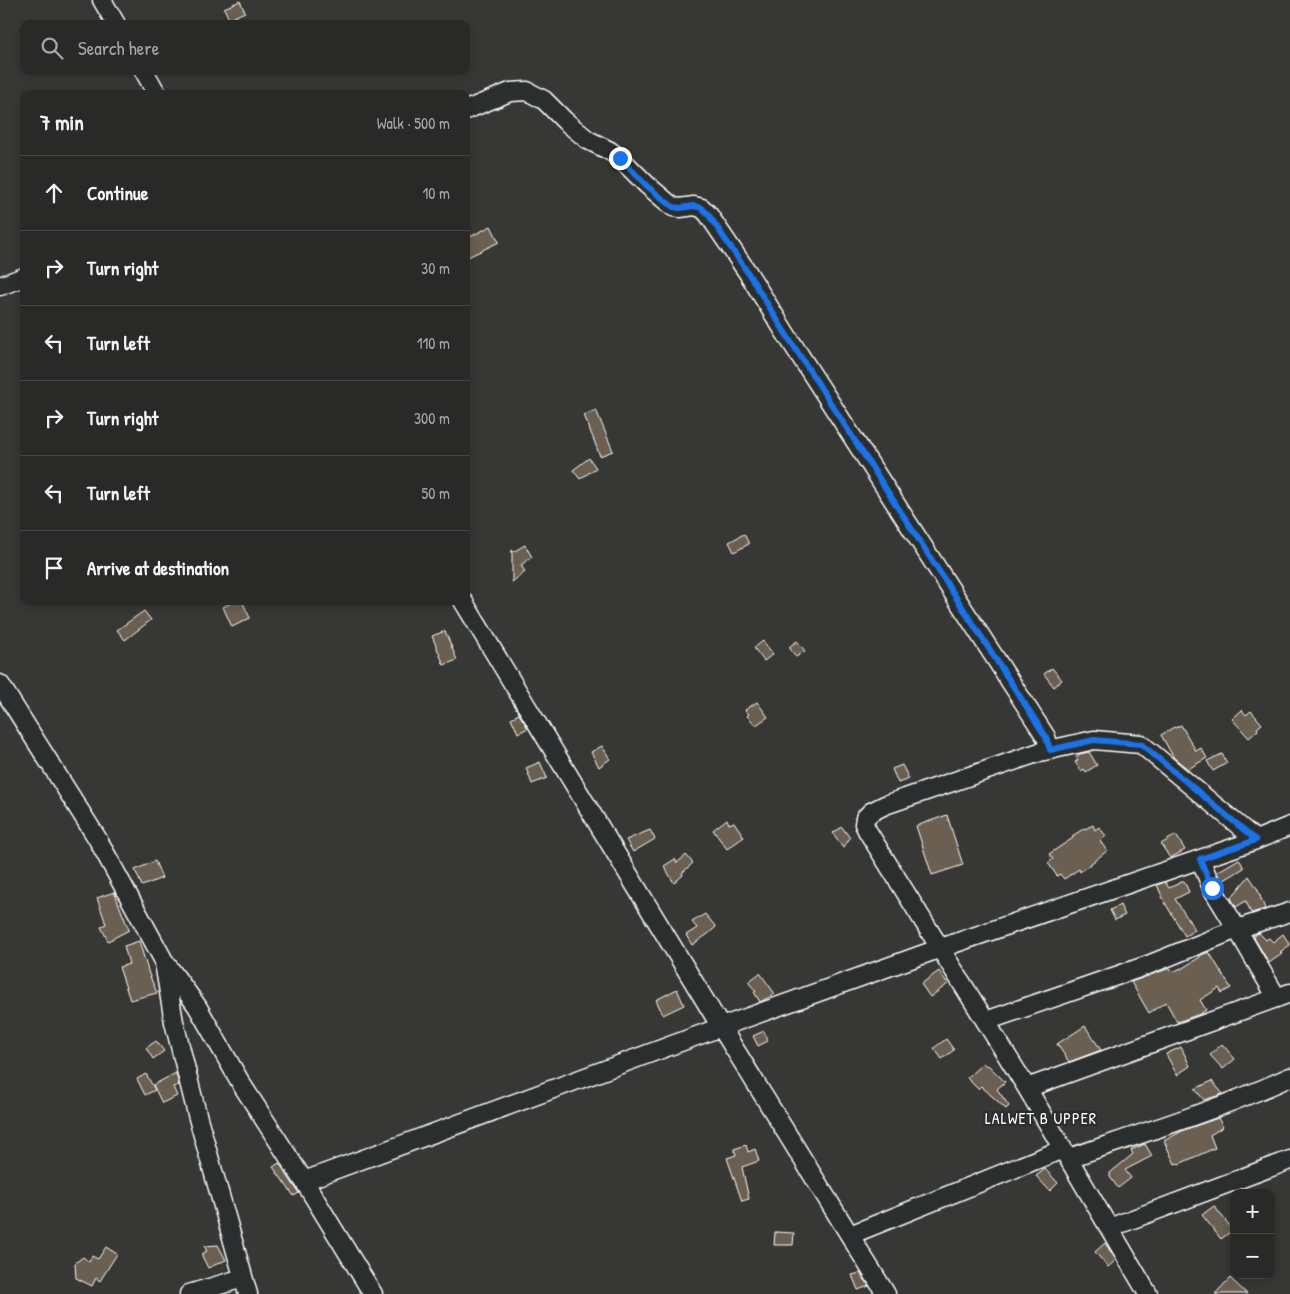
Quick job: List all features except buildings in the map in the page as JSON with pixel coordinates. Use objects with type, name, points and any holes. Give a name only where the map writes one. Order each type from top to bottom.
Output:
[{"type":"street","points":[[102,0],[114,20]]},
{"type":"street","points":[[146,75],[155,90]]},
{"type":"street","points":[[470,108],[510,92],[527,91],[544,100],[564,121],[588,140],[620,158],[647,186],[673,207],[694,206],[702,208],[708,214],[748,273],[1046,737],[1050,750]]},
{"type":"street","points":[[0,286],[20,278]]},
{"type":"street","points":[[465,605],[721,1027],[886,1294]]},
{"type":"street","points":[[0,684],[97,838],[164,960],[197,1006],[242,1085],[304,1181],[373,1294]]},
{"type":"street","points":[[1148,1294],[1027,1088],[868,832],[864,824],[864,818],[885,805],[1040,752],[1094,740],[1141,744],[1256,840]]},
{"type":"street","points":[[304,1181],[721,1027],[941,948],[1256,840],[1290,826]]},
{"type":"street","points":[[1027,1088],[1283,996],[1237,929],[1212,888],[1200,859]]},
{"type":"street","points":[[986,1021],[1148,965],[1237,929],[1290,912]]},
{"type":"street","points":[[164,960],[174,1022],[198,1118],[245,1286],[189,1294]]},
{"type":"street","points":[[850,1235],[1066,1154],[1163,1127],[1216,1108],[1290,1077]]},
{"type":"street","points":[[1109,1228],[1290,1160]]},
{"type":"district","name":"LALWET B UPPER","points":[[1041,1118]]},
{"type":"route","points":[[620,158],[647,186],[673,207],[694,206],[702,208],[708,214],[748,273],[1046,737],[1050,750],[1094,740],[1141,744],[1256,840],[1200,859],[1212,888]]}]
